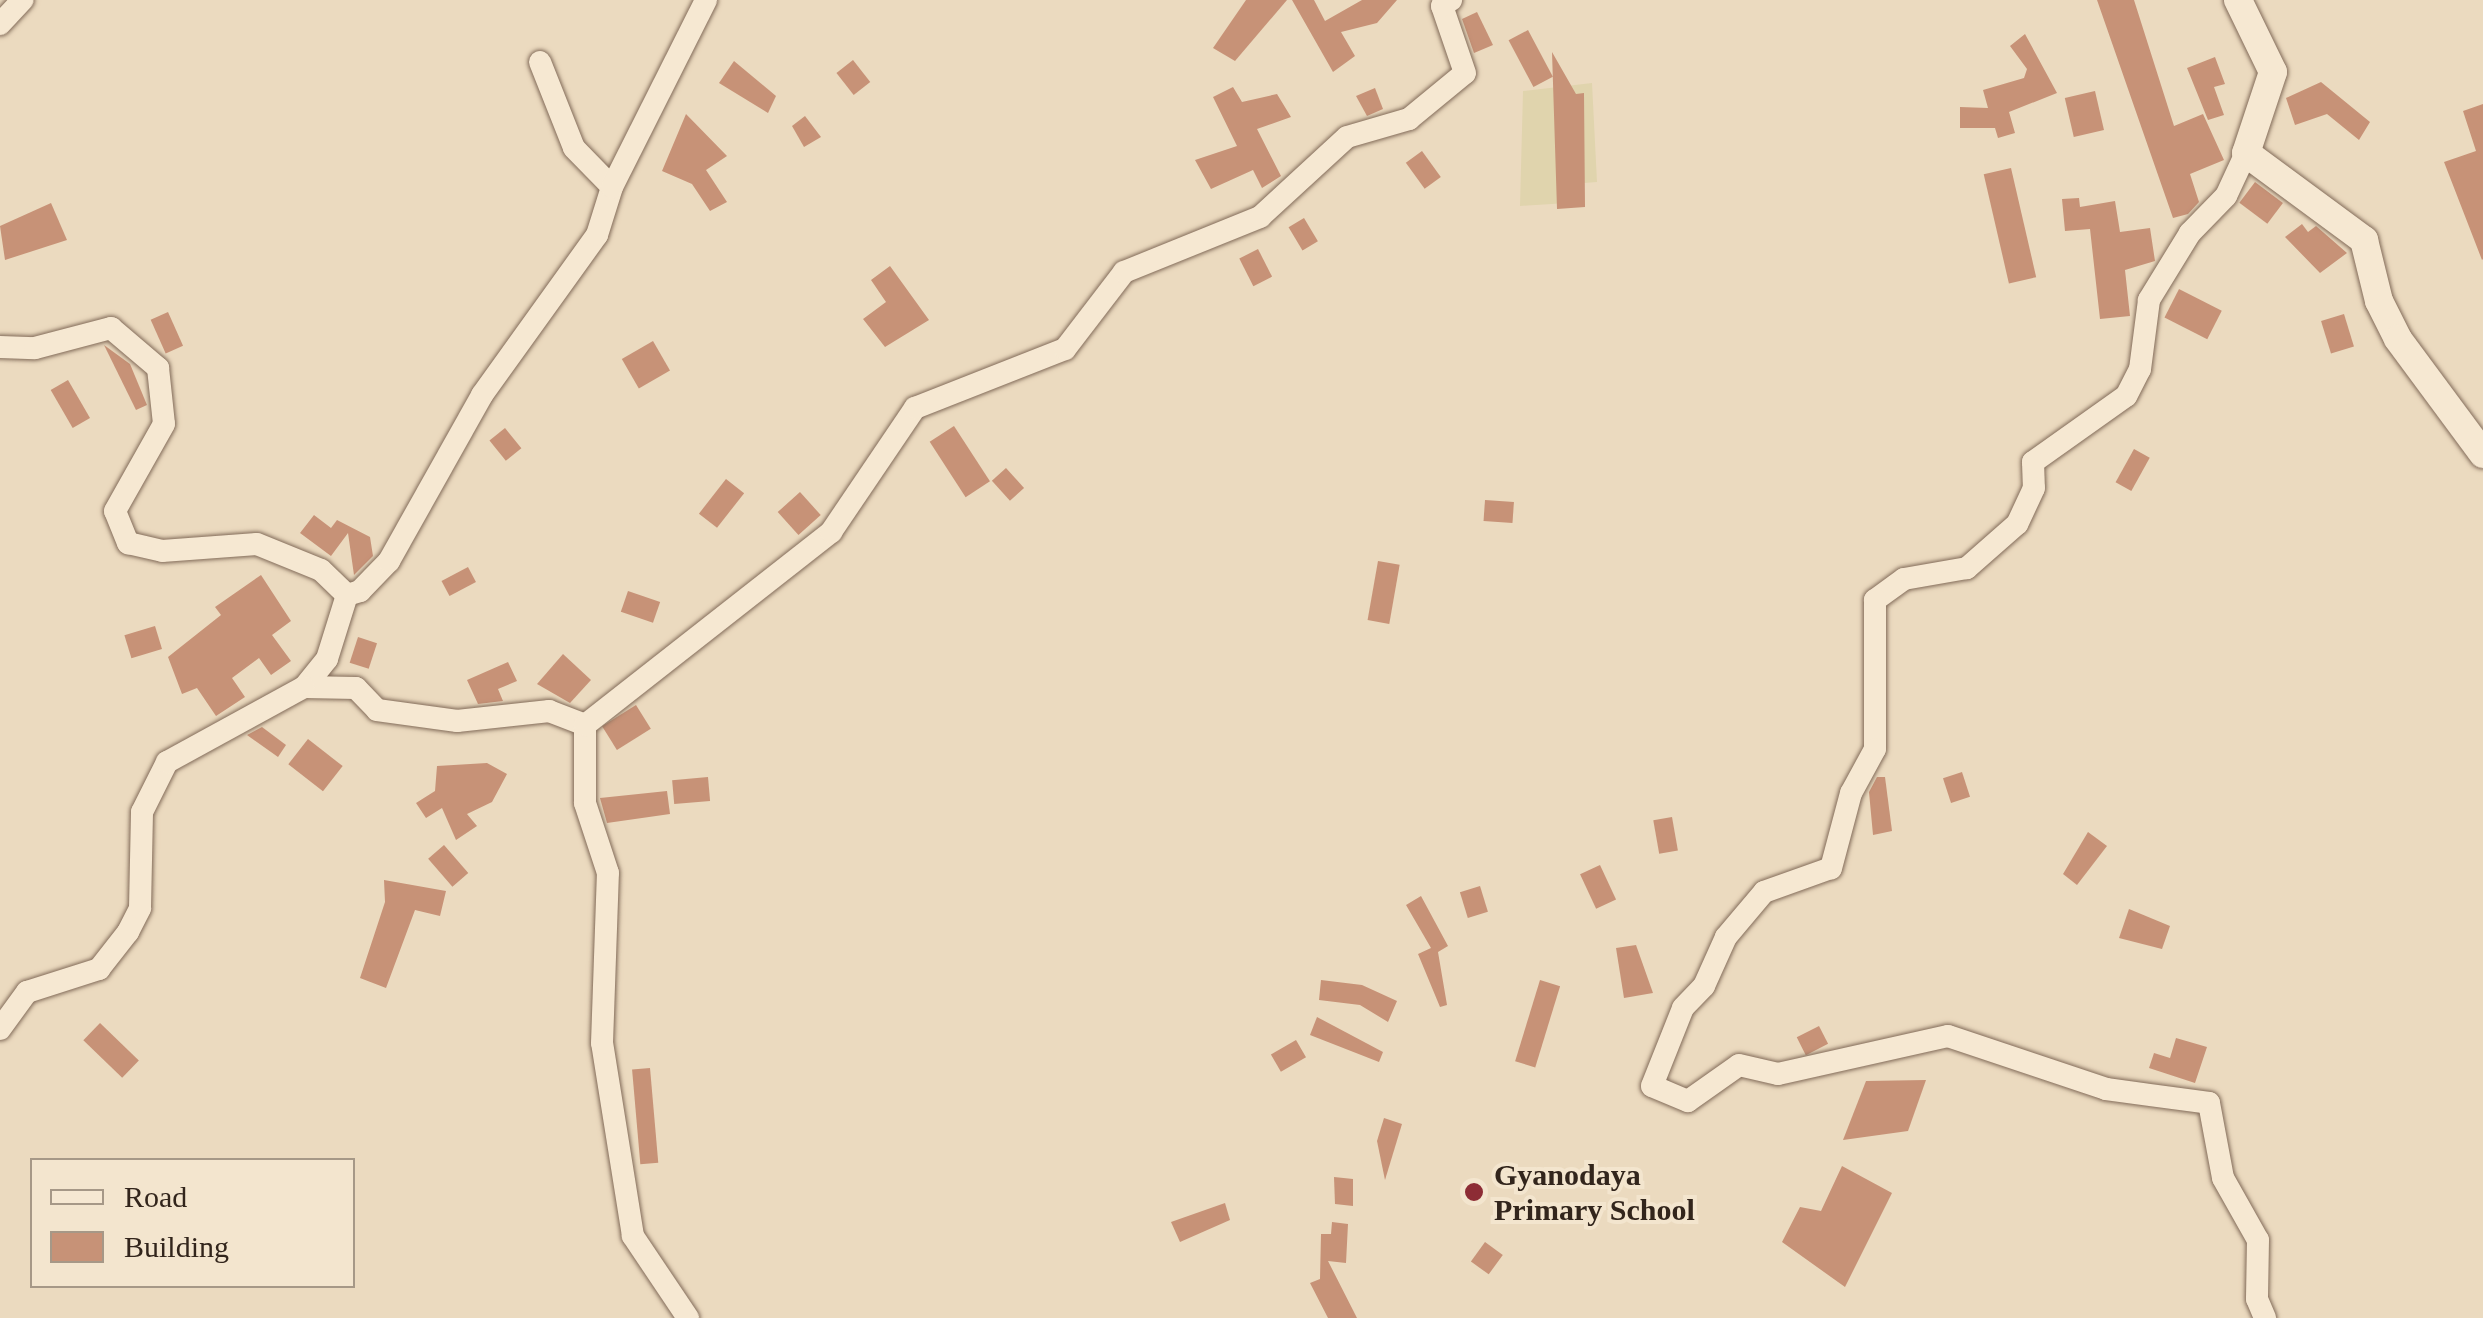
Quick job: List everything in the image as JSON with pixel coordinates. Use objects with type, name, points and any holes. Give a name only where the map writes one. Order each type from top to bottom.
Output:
[{"type":"street","points":[[0,24],[22,0]]},
{"type":"street","points":[[0,1029],[28,992],[99,969],[128,932],[140,908],[142,812],[167,762],[304,687],[333,645],[348,595],[370,585],[389,562],[482,395],[597,235],[612,188],[706,0]]},
{"type":"street","points":[[584,725],[831,532],[916,408],[1065,349],[1124,272],[1260,217],[1347,137],[1410,118],[1465,73],[1442,6],[1451,0]]},
{"type":"street","points":[[2238,0],[2274,72],[2226,196],[2190,233],[2150,300],[2140,369],[2126,396],[2033,462],[2034,488],[2017,524],[1967,568],[1904,580],[1875,600],[1875,748],[1852,794],[1831,868],[1764,892],[1726,937],[1704,986],[1682,1008],[1652,1086],[1688,1101],[1738,1065],[1778,1074],[1948,1036],[2106,1089],[2209,1103],[2223,1178],[2258,1240],[2257,1298],[2265,1318]]},
{"type":"street","points":[[540,62],[574,148],[612,188]]},
{"type":"street","points":[[2246,152],[2364,240],[2392,327],[2483,454]]},
{"type":"street","points":[[0,347],[35,348],[111,328],[158,368],[164,424],[115,511],[128,543],[162,551],[257,544],[321,570],[348,595]]},
{"type":"street","points":[[304,687],[356,688],[377,710],[457,721],[549,711],[584,725]]},
{"type":"street","points":[[584,725],[585,803],[608,873],[602,1043],[633,1236],[688,1318]]},
{"type":"shaded area","points":[[1592,83],[1597,182],[1584,183],[1583,202],[1520,206],[1523,91]]},
{"type":"building","points":[[1246,0],[1287,0],[1235,61],[1213,48]]},
{"type":"building","points":[[1292,0],[1314,0],[1325,21],[1362,0],[1397,0],[1377,23],[1341,32],[1355,56],[1333,72]]},
{"type":"building","points":[[2097,0],[2134,0],[2174,126],[2203,114],[2224,160],[2190,174],[2199,202],[2188,214],[2173,218]]},
{"type":"building","points":[[1477,12],[1493,45],[1474,53],[1462,19]]},
{"type":"building","points":[[1528,30],[1553,77],[1533,87],[1509,40]]},
{"type":"building","points":[[2025,34],[2057,93],[2009,112],[2015,133],[1998,138],[1995,128],[1960,128],[1960,107],[1988,108],[1983,90],[2024,78],[2027,69],[2010,46]]},
{"type":"building","points":[[1552,52],[1576,94],[1584,93],[1585,207],[1557,209]]},
{"type":"building","points":[[2215,57],[2225,84],[2214,87],[2224,115],[2208,120],[2187,68]]},
{"type":"building","points":[[853,60],[870,82],[854,95],[836,73]]},
{"type":"building","points":[[734,61],[776,96],[768,113],[719,83]]},
{"type":"building","points":[[2321,82],[2370,122],[2359,140],[2327,114],[2295,125],[2286,98]]},
{"type":"building","points":[[1233,87],[1242,102],[1277,94],[1291,117],[1257,129],[1281,176],[1262,188],[1253,170],[1211,189],[1195,160],[1237,146],[1213,97]]},
{"type":"building","points":[[1375,88],[1383,109],[1367,116],[1356,96]]},
{"type":"building","points":[[2095,91],[2104,130],[2074,137],[2065,98]]},
{"type":"building","points":[[2483,104],[2482,260],[2444,162],[2476,151],[2463,111]]},
{"type":"building","points":[[686,114],[727,156],[706,170],[727,202],[710,211],[692,184],[662,171]]},
{"type":"building","points":[[805,116],[821,137],[804,147],[792,126]]},
{"type":"building","points":[[1422,151],[1441,177],[1425,189],[1406,163]]},
{"type":"building","points":[[2011,168],[2036,277],[2009,283],[1984,174]]},
{"type":"building","points":[[2255,182],[2283,203],[2267,224],[2239,203]]},
{"type":"building","points":[[2079,198],[2080,207],[2115,201],[2120,232],[2150,228],[2155,261],[2125,270],[2130,316],[2100,319],[2090,229],[2065,231],[2062,199]]},
{"type":"building","points":[[51,203],[67,240],[5,260],[0,226]]},
{"type":"building","points":[[1304,218],[1318,241],[1302,250],[1289,227]]},
{"type":"building","points":[[2302,224],[2308,232],[2316,226],[2347,253],[2320,273],[2285,237]]},
{"type":"building","points":[[1258,249],[1272,277],[1253,286],[1239,259]]},
{"type":"building","points":[[890,266],[929,320],[885,347],[863,319],[886,302],[871,280]]},
{"type":"building","points":[[2179,289],[2222,311],[2207,339],[2164,318]]},
{"type":"building","points":[[168,312],[183,346],[166,354],[151,320]]},
{"type":"building","points":[[2344,314],[2354,347],[2331,354],[2321,321]]},
{"type":"building","points":[[653,341],[670,370],[639,388],[622,359]]},
{"type":"building","points":[[104,345],[130,364],[147,405],[136,410]]},
{"type":"building","points":[[68,380],[90,418],[73,428],[51,390]]},
{"type":"building","points":[[954,426],[990,481],[966,497],[930,442]]},
{"type":"building","points":[[505,428],[521,448],[506,461],[489,441]]},
{"type":"building","points":[[2134,449],[2150,458],[2131,491],[2116,482]]},
{"type":"building","points":[[1006,468],[1024,488],[1010,501],[992,481]]},
{"type":"building","points":[[726,479],[744,493],[717,528],[699,514]]},
{"type":"building","points":[[800,492],[821,515],[798,535],[778,512]]},
{"type":"building","points":[[1485,500],[1514,502],[1512,523],[1484,521]]},
{"type":"building","points":[[314,515],[331,528],[337,520],[370,537],[373,556],[354,575],[348,533],[331,556],[300,533]]},
{"type":"building","points":[[1378,561],[1400,565],[1389,624],[1368,620]]},
{"type":"building","points":[[468,567],[476,582],[449,596],[442,581]]},
{"type":"building","points":[[261,575],[291,621],[272,635],[291,661],[271,675],[259,658],[232,678],[245,697],[216,716],[197,688],[182,694],[168,657],[221,615],[215,607]]},
{"type":"building","points":[[628,591],[660,602],[653,623],[621,612]]},
{"type":"building","points":[[155,626],[162,649],[131,658],[124,635]]},
{"type":"building","points":[[358,637],[377,643],[369,669],[350,663]]},
{"type":"building","points":[[563,654],[591,680],[570,703],[537,684]]},
{"type":"building","points":[[508,662],[517,681],[498,689],[503,701],[478,704],[467,680]]},
{"type":"building","points":[[636,705],[651,729],[617,750],[602,726]]},
{"type":"building","points":[[262,727],[286,745],[278,757],[247,735]]},
{"type":"building","points":[[308,739],[343,766],[323,791],[288,764]]},
{"type":"building","points":[[487,763],[507,774],[492,802],[467,814],[477,826],[456,840],[442,808],[426,818],[416,803],[435,791],[437,766]]},
{"type":"building","points":[[1962,772],[1970,797],[1951,803],[1943,778]]},
{"type":"building","points":[[708,777],[710,801],[674,804],[672,780]]},
{"type":"building","points":[[1877,777],[1885,777],[1892,831],[1873,835],[1869,792]]},
{"type":"building","points":[[667,791],[670,814],[607,823],[600,798]]},
{"type":"building","points":[[1672,817],[1678,850],[1659,854],[1653,820]]},
{"type":"building","points":[[2088,832],[2107,846],[2077,885],[2063,874]]},
{"type":"building","points":[[444,845],[468,873],[452,887],[428,859]]},
{"type":"building","points":[[1600,865],[1616,899],[1596,909],[1580,874]]},
{"type":"building","points":[[384,880],[446,891],[440,916],[415,910],[386,988],[360,978],[385,902]]},
{"type":"building","points":[[1480,886],[1488,912],[1468,918],[1460,892]]},
{"type":"building","points":[[1421,896],[1448,946],[1438,952],[1447,1005],[1440,1007],[1418,954],[1431,948],[1406,905]]},
{"type":"building","points":[[2129,909],[2170,926],[2162,949],[2119,938]]},
{"type":"building","points":[[1636,945],[1653,993],[1624,998],[1616,948]]},
{"type":"building","points":[[1321,980],[1362,985],[1397,1001],[1388,1022],[1360,1005],[1319,1000]]},
{"type":"building","points":[[1540,980],[1560,986],[1535,1067],[1515,1061]]},
{"type":"building","points":[[1317,1017],[1383,1052],[1379,1062],[1310,1035]]},
{"type":"building","points":[[100,1023],[139,1061],[122,1078],[83,1040]]},
{"type":"building","points":[[1819,1026],[1828,1044],[1806,1055],[1797,1037]]},
{"type":"building","points":[[2176,1038],[2207,1047],[2195,1083],[2149,1068],[2154,1053],[2170,1058]]},
{"type":"building","points":[[1296,1040],[1306,1057],[1281,1072],[1271,1054]]},
{"type":"building","points":[[650,1068],[658,1163],[640,1164],[632,1070]]},
{"type":"building","points":[[1926,1080],[1908,1131],[1843,1140],[1866,1081]]},
{"type":"building","points":[[1384,1118],[1402,1124],[1385,1180],[1377,1141]]},
{"type":"building","points":[[1842,1166],[1892,1193],[1845,1287],[1782,1242],[1800,1207],[1821,1211]]},
{"type":"building","points":[[1334,1177],[1353,1179],[1353,1206],[1335,1204]]},
{"type":"building","points":[[1225,1203],[1230,1220],[1180,1242],[1171,1222]]},
{"type":"building","points":[[1332,1222],[1348,1224],[1346,1263],[1328,1261],[1357,1318],[1328,1318],[1310,1283],[1320,1279],[1321,1234],[1331,1234]]},
{"type":"building","points":[[1485,1242],[1503,1255],[1489,1274],[1471,1261]]},
{"type":"place","name":"Gyanodaya Primary School","points":[[1474,1192]]}]
